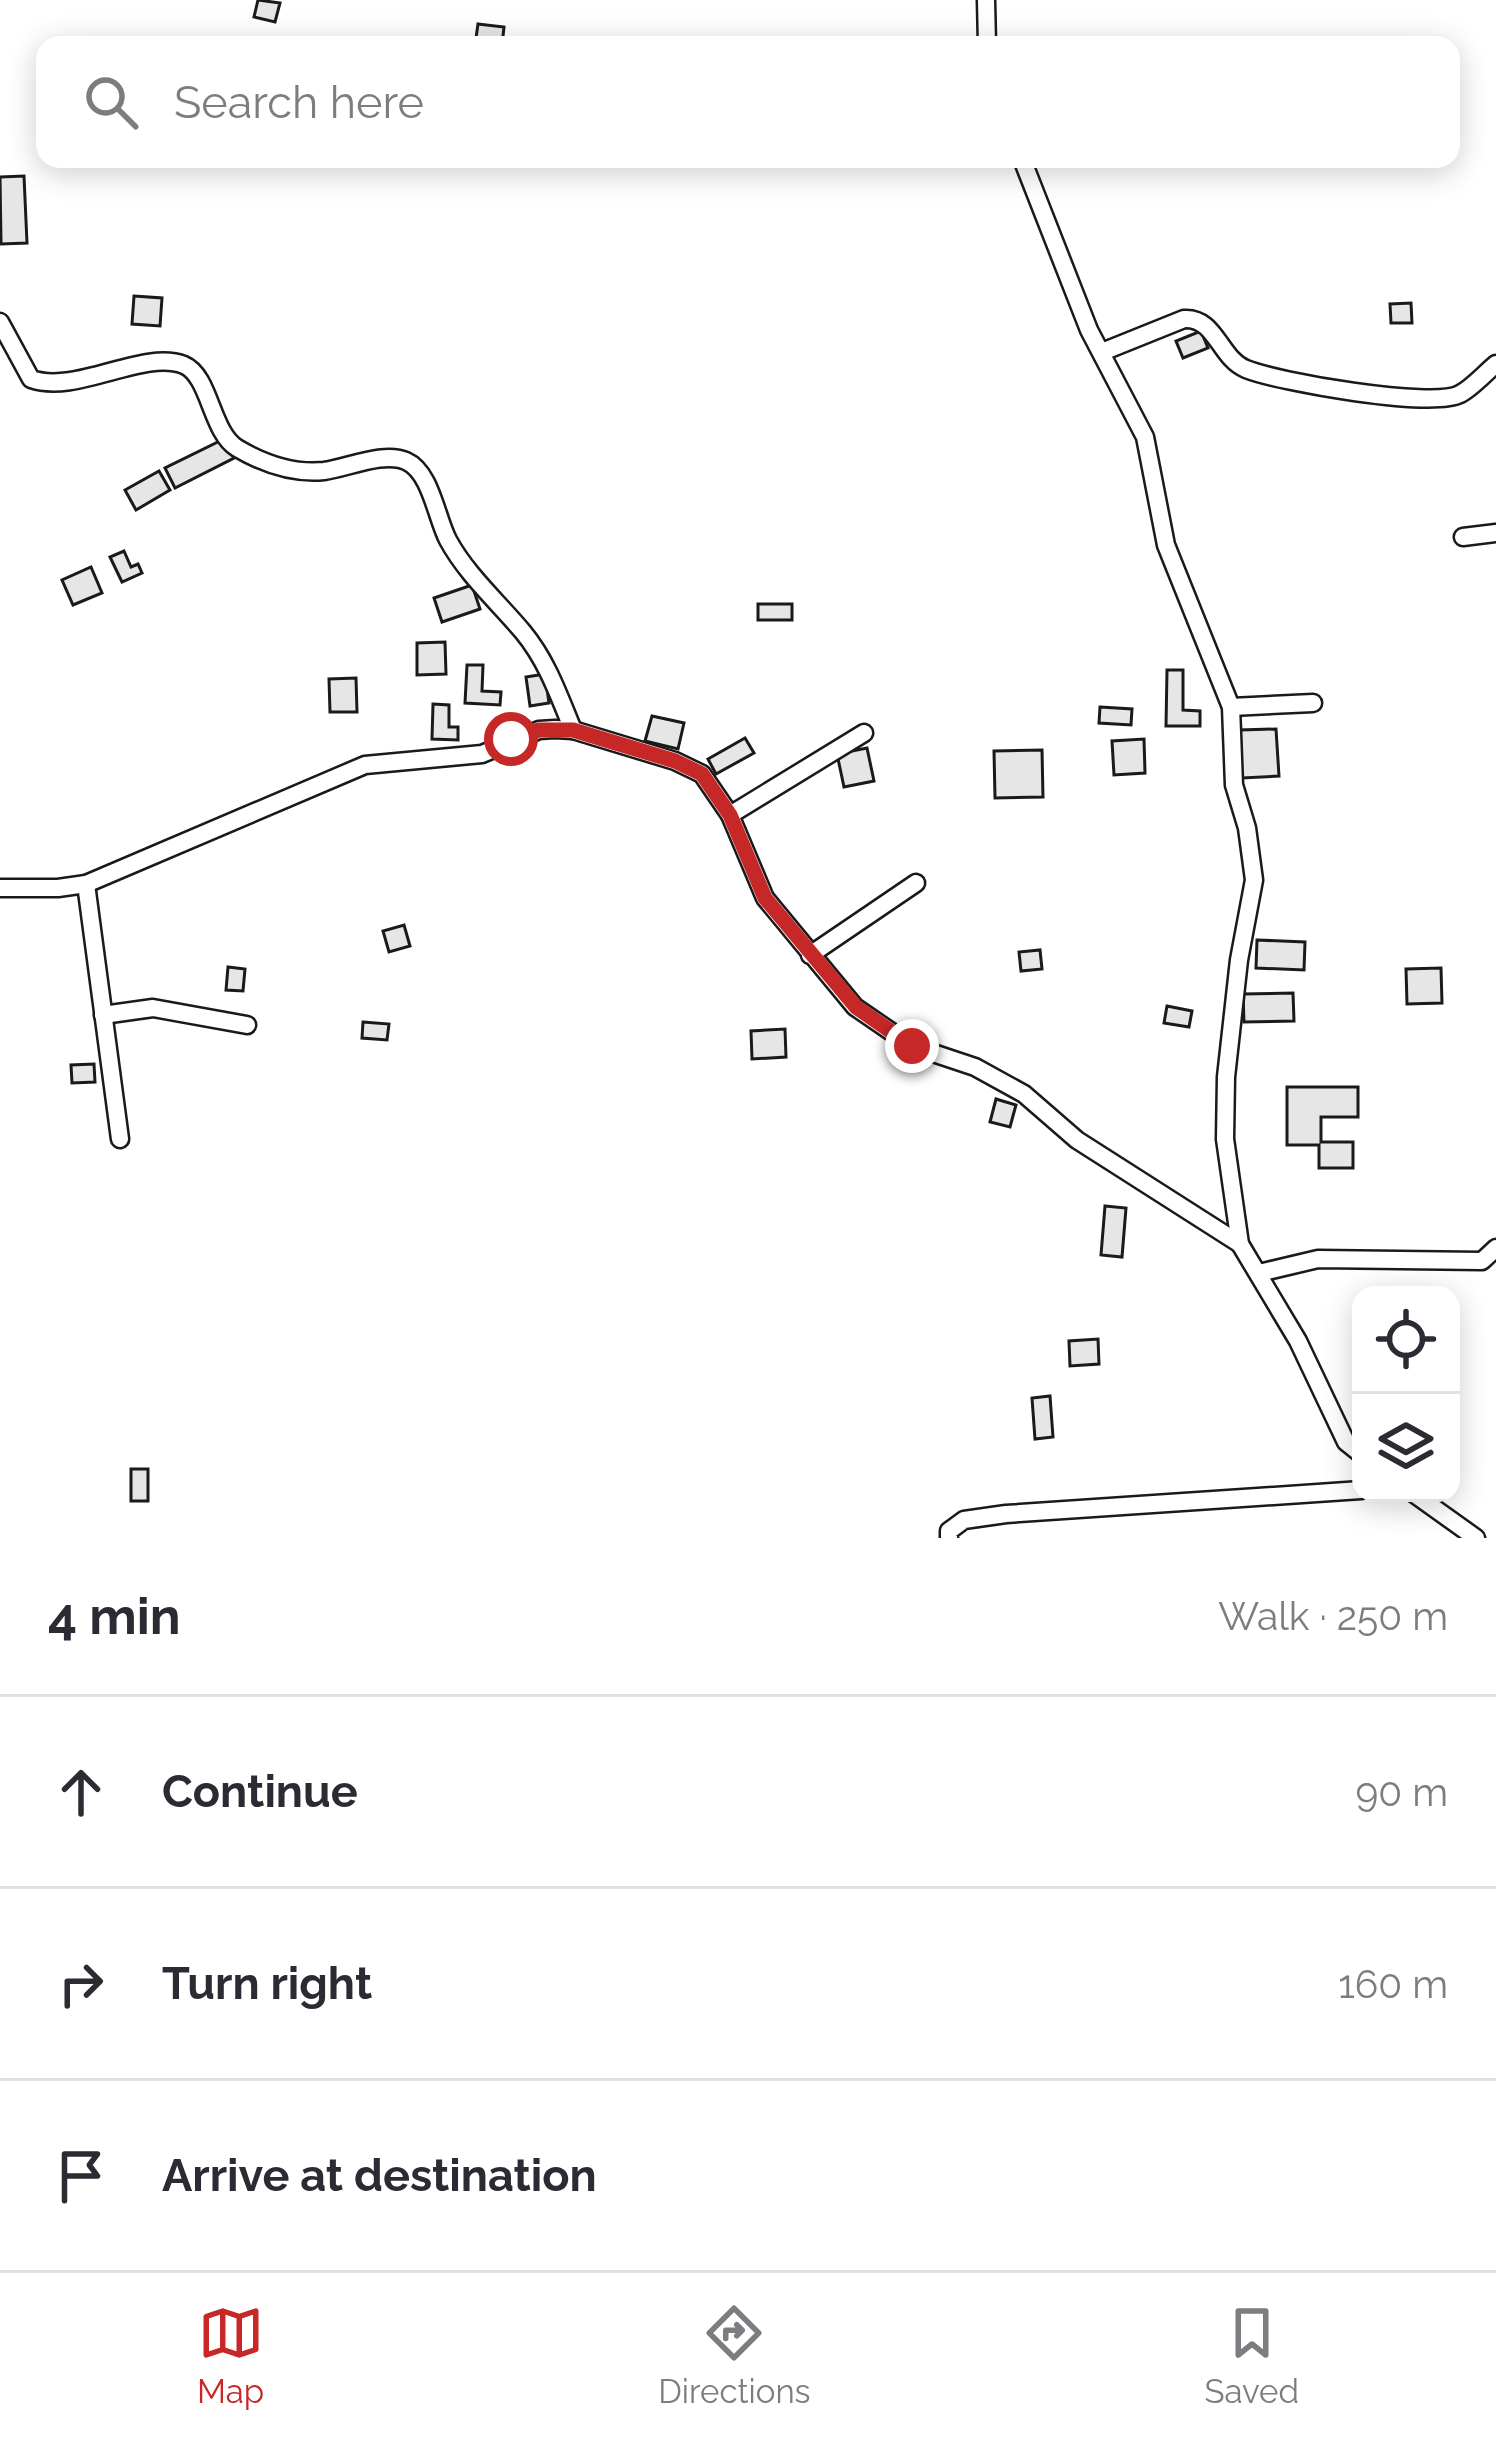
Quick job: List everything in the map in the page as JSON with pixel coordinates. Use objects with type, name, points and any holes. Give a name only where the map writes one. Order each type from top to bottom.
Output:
[{"type":"street","points":[[986,0],[987,36]]},
{"type":"street","points":[[1026,168],[1089,330],[1145,437],[1166,545],[1231,707],[1234,785],[1247,828],[1254,880],[1226,1077],[1225,1139],[1240,1244]]},
{"type":"street","points":[[1102,352],[1196,318],[1231,359],[1246,369],[1331,389],[1419,399],[1459,395],[1496,364]]},
{"type":"street","points":[[0,322],[31,379],[50,386],[124,369],[184,365],[198,378],[232,446],[284,470],[322,471],[392,458],[406,461],[420,473],[449,542],[545,664],[573,730]]},
{"type":"street","points":[[1463,537],[1496,533]]},
{"type":"street","points":[[1231,707],[1313,703]]},
{"type":"street","points":[[0,888],[58,889],[86,884],[365,765],[482,754],[539,730],[573,730],[675,761],[702,774],[730,815],[765,898],[856,1007],[912,1046],[975,1067],[1024,1094],[1077,1140],[1240,1244],[1298,1341],[1352,1447]]},
{"type":"street","points":[[730,815],[864,733]]},
{"type":"street","points":[[810,956],[916,883]]},
{"type":"street","points":[[86,884],[120,1138]]},
{"type":"street","points":[[103,1015],[153,1008],[247,1025]]},
{"type":"street","points":[[1259,1273],[1318,1259],[1482,1262],[1496,1248]]},
{"type":"street","points":[[949,1538],[949,1531],[964,1520],[1006,1514],[1352,1491]]},
{"type":"street","points":[[1426,1502],[1476,1538]]},
{"type":"building","points":[[258,0],[280,3],[275,22],[254,17]]},
{"type":"building","points":[[478,24],[504,27],[503,36],[476,36]]},
{"type":"building","points":[[24,176],[27,243],[1,244],[0,177]]},
{"type":"building","points":[[134,296],[162,298],[160,326],[132,324]]},
{"type":"building","points":[[1411,303],[1412,323],[1391,323],[1390,304]]},
{"type":"building","points":[[1201,331],[1208,348],[1183,358],[1176,341]]},
{"type":"building","points":[[224,439],[234,458],[175,488],[165,468]]},
{"type":"building","points":[[159,471],[170,490],[136,510],[125,490]]},
{"type":"building","points":[[124,551],[131,567],[138,564],[142,573],[122,582],[110,557]]},
{"type":"building","points":[[91,567],[102,593],[73,605],[62,580]]},
{"type":"building","points":[[472,585],[480,609],[442,622],[434,598]]},
{"type":"building","points":[[758,604],[792,604],[792,620],[758,620]]},
{"type":"building","points":[[445,642],[446,674],[417,675],[417,643]]},
{"type":"building","points":[[467,665],[483,665],[482,691],[501,692],[500,705],[465,703]]},
{"type":"building","points":[[1167,670],[1183,670],[1183,710],[1200,711],[1200,726],[1166,726]]},
{"type":"building","points":[[545,674],[549,703],[530,706],[526,677]]},
{"type":"building","points":[[356,678],[357,712],[330,712],[329,679]]},
{"type":"building","points":[[433,704],[449,705],[449,727],[458,727],[458,740],[432,739]]},
{"type":"building","points":[[1100,707],[1132,709],[1131,725],[1099,723]]},
{"type":"building","points":[[652,716],[684,723],[678,749],[645,741]]},
{"type":"building","points":[[1276,729],[1279,776],[1242,778],[1240,730]]},
{"type":"building","points":[[745,738],[754,753],[716,774],[708,759]]},
{"type":"building","points":[[1144,739],[1145,773],[1114,775],[1112,741]]},
{"type":"building","points":[[867,748],[874,781],[844,787],[837,754]]},
{"type":"building","points":[[1042,750],[1043,797],[995,798],[994,751]]},
{"type":"building","points":[[404,925],[410,946],[389,952],[383,931]]},
{"type":"building","points":[[1257,940],[1305,942],[1304,970],[1256,968]]},
{"type":"building","points":[[1040,950],[1042,969],[1021,971],[1019,952]]},
{"type":"building","points":[[228,967],[245,969],[243,991],[226,990]]},
{"type":"building","points":[[1441,968],[1442,1003],[1407,1004],[1406,969]]},
{"type":"building","points":[[1293,993],[1294,1021],[1244,1022],[1243,994]]},
{"type":"building","points":[[1167,1006],[1192,1011],[1189,1027],[1164,1023]]},
{"type":"building","points":[[363,1022],[389,1024],[387,1040],[362,1038]]},
{"type":"building","points":[[785,1029],[786,1057],[752,1059],[751,1031]]},
{"type":"building","points":[[94,1064],[95,1082],[72,1083],[71,1065]]},
{"type":"building","points":[[1287,1087],[1358,1087],[1358,1117],[1321,1117],[1321,1142],[1353,1142],[1353,1168],[1319,1168],[1319,1145],[1287,1145]]},
{"type":"building","points":[[996,1099],[1016,1105],[1010,1127],[990,1122]]},
{"type":"building","points":[[1105,1206],[1126,1208],[1122,1257],[1101,1255]]},
{"type":"building","points":[[1098,1339],[1099,1364],[1070,1366],[1069,1341]]},
{"type":"building","points":[[1050,1396],[1053,1437],[1035,1439],[1032,1398]]},
{"type":"building","points":[[131,1469],[148,1469],[148,1501],[131,1501]]},
{"type":"route","points":[[511,739],[539,730],[573,730],[702,774],[730,815],[765,898],[856,1007],[912,1046]]}]
